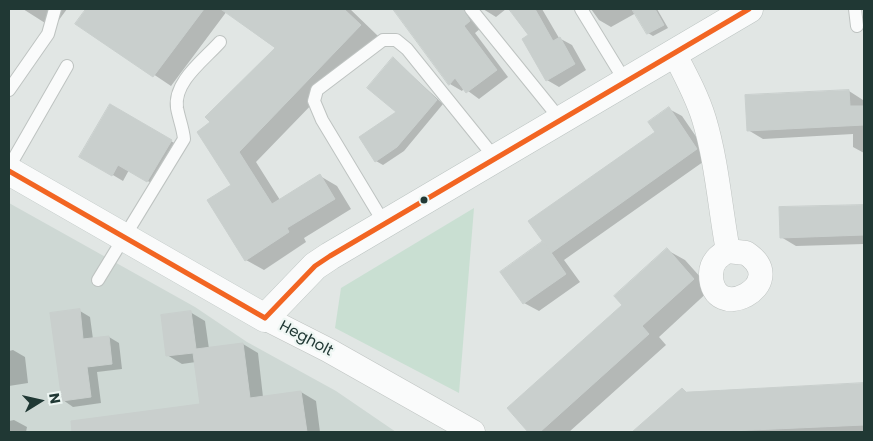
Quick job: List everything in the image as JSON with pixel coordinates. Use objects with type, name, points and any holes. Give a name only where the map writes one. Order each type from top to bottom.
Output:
[{"type":"street","points":[[265,318],[315,266],[384,223],[749,9]]},
{"type":"street","points":[[674,53],[696,95],[709,135],[728,251]]},
{"type":"street","name":"Hegholt","points":[[9,171],[265,318],[328,350],[473,432]]},
{"type":"lane","points":[[9,90],[48,34],[55,9]]},
{"type":"lane","points":[[471,9],[560,119]]},
{"type":"lane","points":[[581,9],[625,81]]},
{"type":"lane","points":[[855,9],[857,26]]},
{"type":"lane","points":[[384,223],[322,120],[314,102],[317,90],[383,40],[396,40],[407,49],[495,158]]},
{"type":"lane","points":[[98,280],[126,237],[184,139],[183,125],[177,108],[180,86],[220,42]]},
{"type":"lane","points":[[9,167],[67,66]]},
{"type":"shaded area","points":[[9,203],[195,307],[247,342],[336,391],[396,432],[9,432]]},
{"type":"green space","points":[[474,208],[459,393],[335,328],[341,288]]},
{"type":"building","points":[[86,9],[204,9],[153,77],[75,24]]},
{"type":"building","points":[[221,9],[344,9],[361,25],[239,152],[272,204],[320,174],[335,199],[287,228],[289,232],[245,261],[207,200],[231,185],[197,132],[210,122],[205,117],[275,48]]},
{"type":"building","points":[[393,9],[463,9],[470,21],[464,26],[497,70],[466,93],[455,78],[449,85]]},
{"type":"building","points":[[509,9],[535,9],[553,41],[560,37],[575,64],[546,81],[522,39],[528,35]]},
{"type":"building","points":[[632,9],[655,9],[664,25],[647,34]]},
{"type":"building","points":[[393,57],[437,100],[397,147],[375,162],[359,137],[396,112],[367,88]]},
{"type":"building","points":[[849,90],[850,106],[864,106],[864,125],[747,131],[745,95]]},
{"type":"building","points":[[110,104],[172,140],[147,182],[118,165],[112,176],[79,157]]},
{"type":"building","points":[[669,107],[697,149],[551,253],[528,221],[655,132],[648,122]]},
{"type":"building","points":[[864,205],[864,235],[780,238],[779,207]]},
{"type":"building","points":[[543,241],[566,274],[523,304],[500,272]]},
{"type":"building","points":[[667,248],[694,279],[642,326],[649,334],[540,432],[528,432],[507,408],[622,305],[614,296]]},
{"type":"building","points":[[80,309],[83,339],[109,336],[112,364],[87,367],[91,397],[62,401],[50,313]]},
{"type":"building","points":[[191,311],[196,349],[243,343],[250,398],[301,391],[307,432],[72,432],[71,421],[200,404],[193,353],[166,356],[161,315]]},
{"type":"building","points":[[864,383],[864,425],[707,432],[632,432],[682,388],[686,392]]},
{"type":"transit line","points":[[265,318],[315,266],[330,256],[749,9]]},
{"type":"transit line","points":[[9,171],[265,318]]}]
